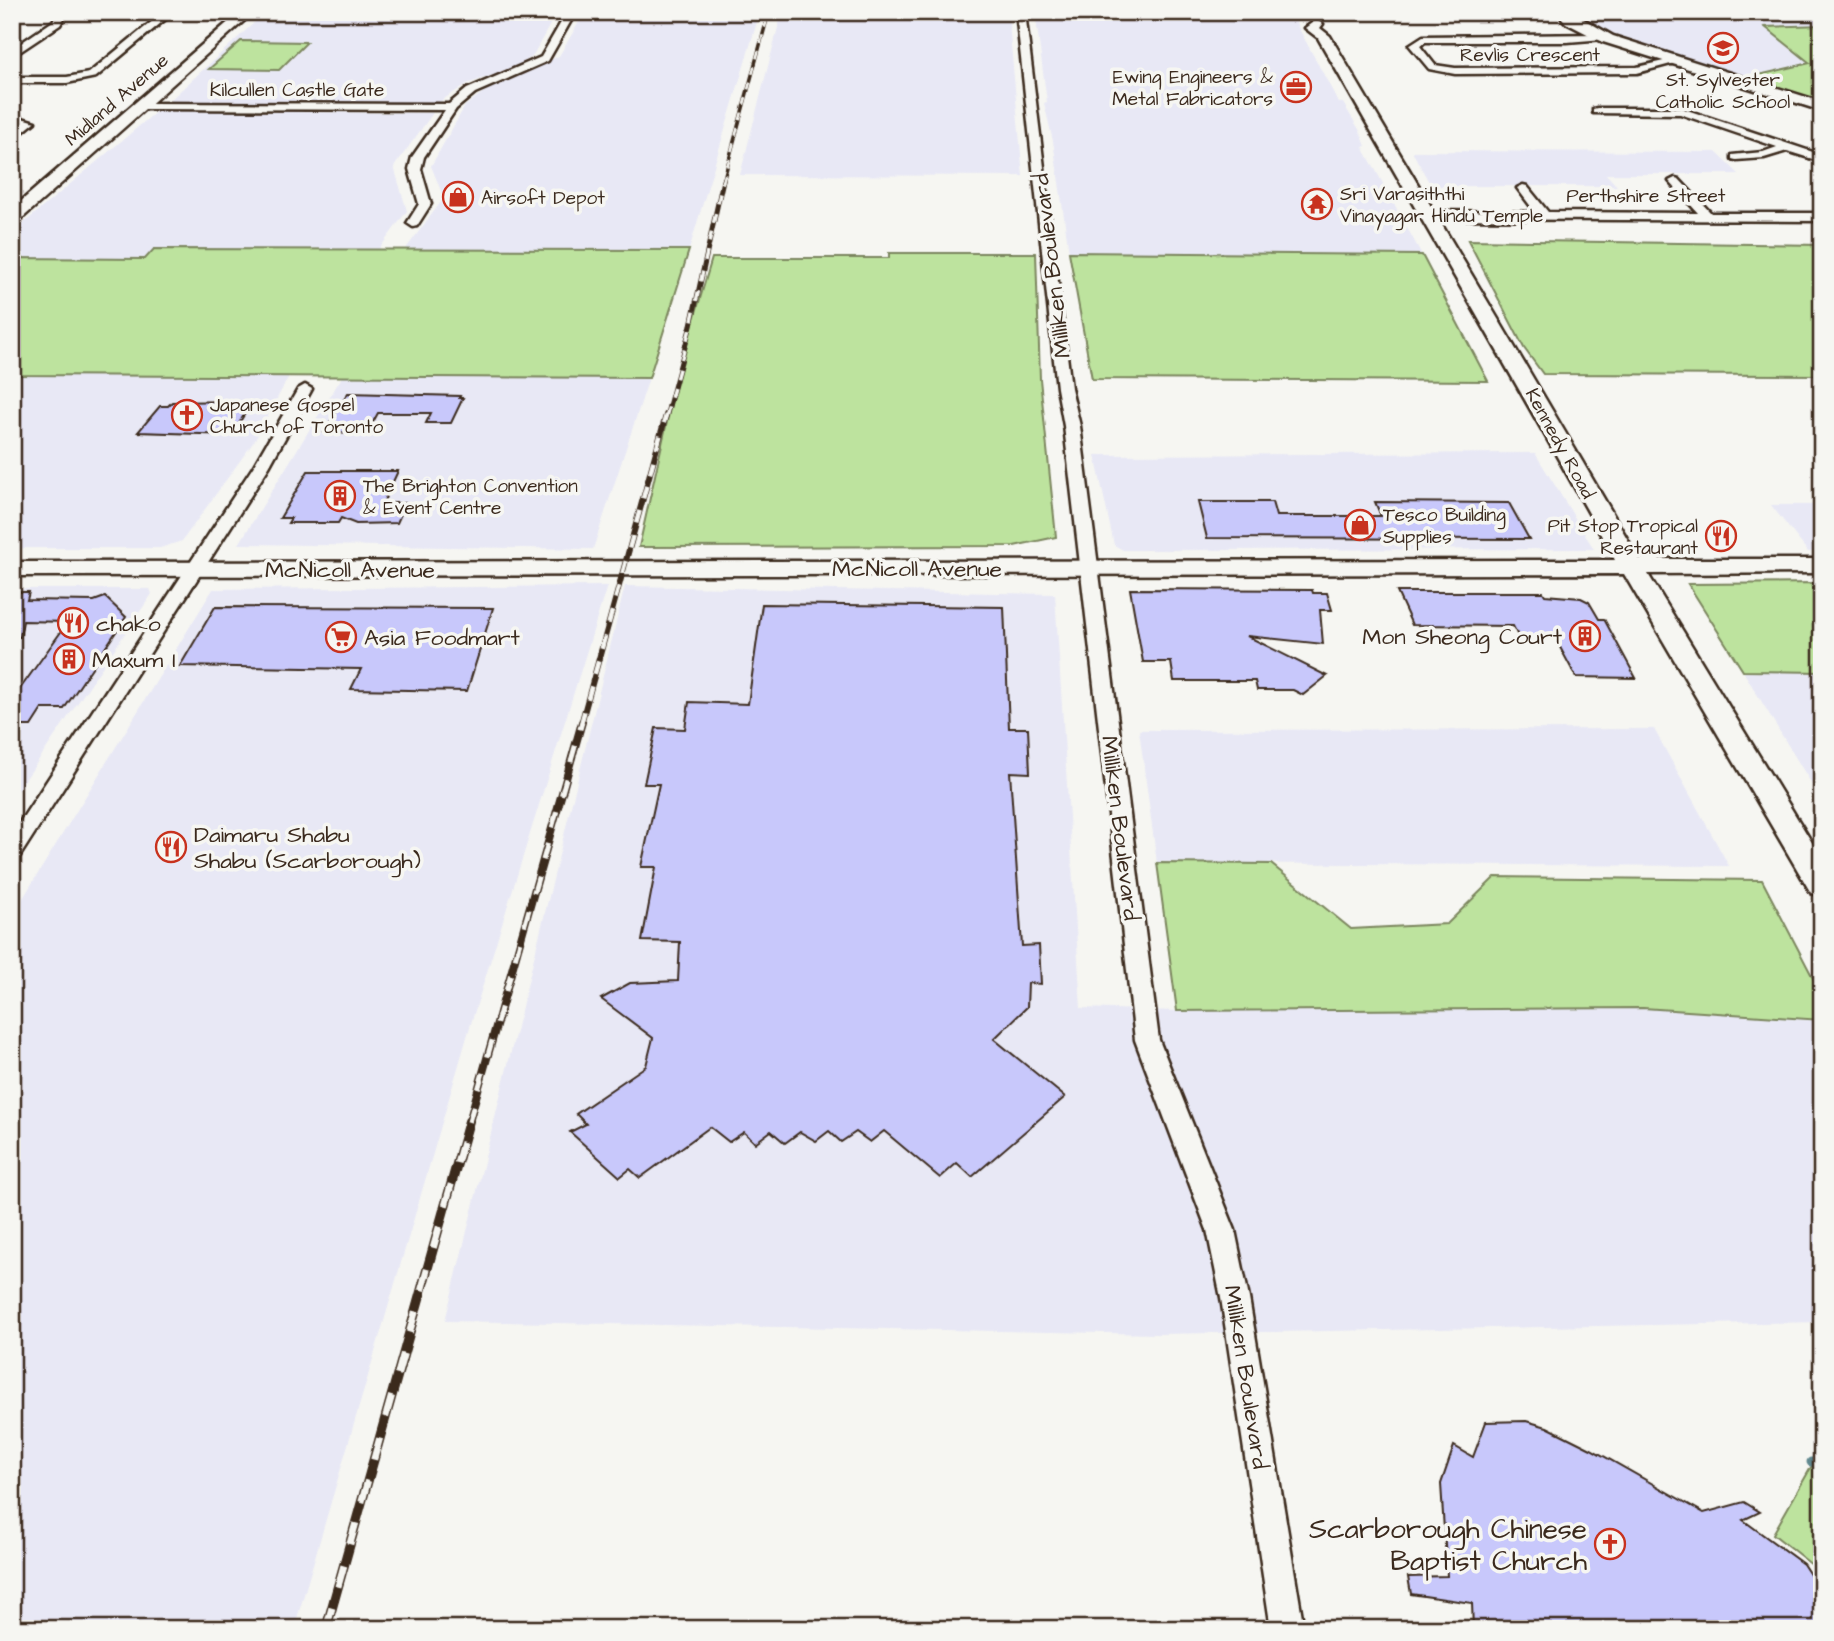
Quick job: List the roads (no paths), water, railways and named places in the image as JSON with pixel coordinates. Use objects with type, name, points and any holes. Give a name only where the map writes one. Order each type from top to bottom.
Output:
[{"type":"main road","name":"Midland Avenue","points":[[12,218],[248,12]]},
{"type":"main road","points":[[1563,12],[1571,20],[1601,37],[1822,107]]},
{"type":"main road","name":"Kennedy Road","points":[[1316,24],[1631,566],[1822,884]]},
{"type":"main road","name":"McNicoll Avenue","points":[[12,569],[1822,566]]},
{"type":"street","points":[[413,223],[425,204],[415,169],[418,157],[452,107],[471,92],[527,69],[544,59],[572,12]]},
{"type":"street","name":"Milliken Boulevard","points":[[1020,12],[1064,388],[1072,426],[1136,946],[1143,1022],[1147,1040],[1221,1230],[1235,1298],[1288,1629]]},
{"type":"street","points":[[12,54],[57,23],[63,13],[144,14],[163,18],[92,75],[67,80],[12,80]]},
{"type":"street","name":"Revlis Crescent","points":[[1601,37],[1423,39],[1415,45],[1432,67],[1455,71],[1637,71],[1677,61]]},
{"type":"street","name":"Kilcullen Castle Gate","points":[[142,106],[452,107]]},
{"type":"street","points":[[1597,111],[1681,111],[1822,159]]},
{"type":"street","points":[[12,118],[30,122],[12,138]]},
{"type":"street","points":[[1736,157],[1764,155],[1788,147]]},
{"type":"street","points":[[1675,181],[1706,214]]},
{"type":"street","points":[[1523,188],[1543,214]]},
{"type":"street","name":"Perthshire Street","points":[[1428,215],[1706,214],[1822,217]]},
{"type":"street","points":[[12,851],[261,467],[304,389]]},
{"type":"waterway","points":[[1811,1462],[1822,1462]]},
{"type":"railway","points":[[723,182],[769,12]]},
{"type":"railway","points":[[666,417],[691,325],[723,180]]},
{"type":"railway","points":[[581,724],[666,415]]},
{"type":"railway","points":[[469,1122],[582,722]]},
{"type":"railway","points":[[326,1629],[469,1121]]},
{"type":"place","name":"St. Sylvester Catholic School","points":[[1723,48]]},
{"type":"place","name":"Ewing Engineers & Metal Fabricators","points":[[1296,87]]},
{"type":"place","name":"Airsoft Depot","points":[[458,197]]},
{"type":"place","name":"Sri Varasiththi Vinayagar Hindu Temple","points":[[1317,204]]},
{"type":"place","name":"Japanese Gospel Church of Toronto","points":[[187,415]]},
{"type":"place","name":"The Brighton Convention & Event Centre","points":[[340,496]]},
{"type":"place","name":"Tesco Building Supplies","points":[[1360,525]]},
{"type":"place","name":"Pit Stop Tropical Restaurant","points":[[1721,536]]},
{"type":"place","name":"chako","points":[[73,623]]},
{"type":"place","name":"Mon Sheong Court","points":[[1585,636]]},
{"type":"place","name":"Asia Foodmart","points":[[341,637]]},
{"type":"place","name":"Maxum I","points":[[69,659]]},
{"type":"place","name":"Daimaru Shabu Shabu (Scarborough)","points":[[171,847]]},
{"type":"place","name":"Scarborough Chinese Baptist Church","points":[[1610,1544]]}]
